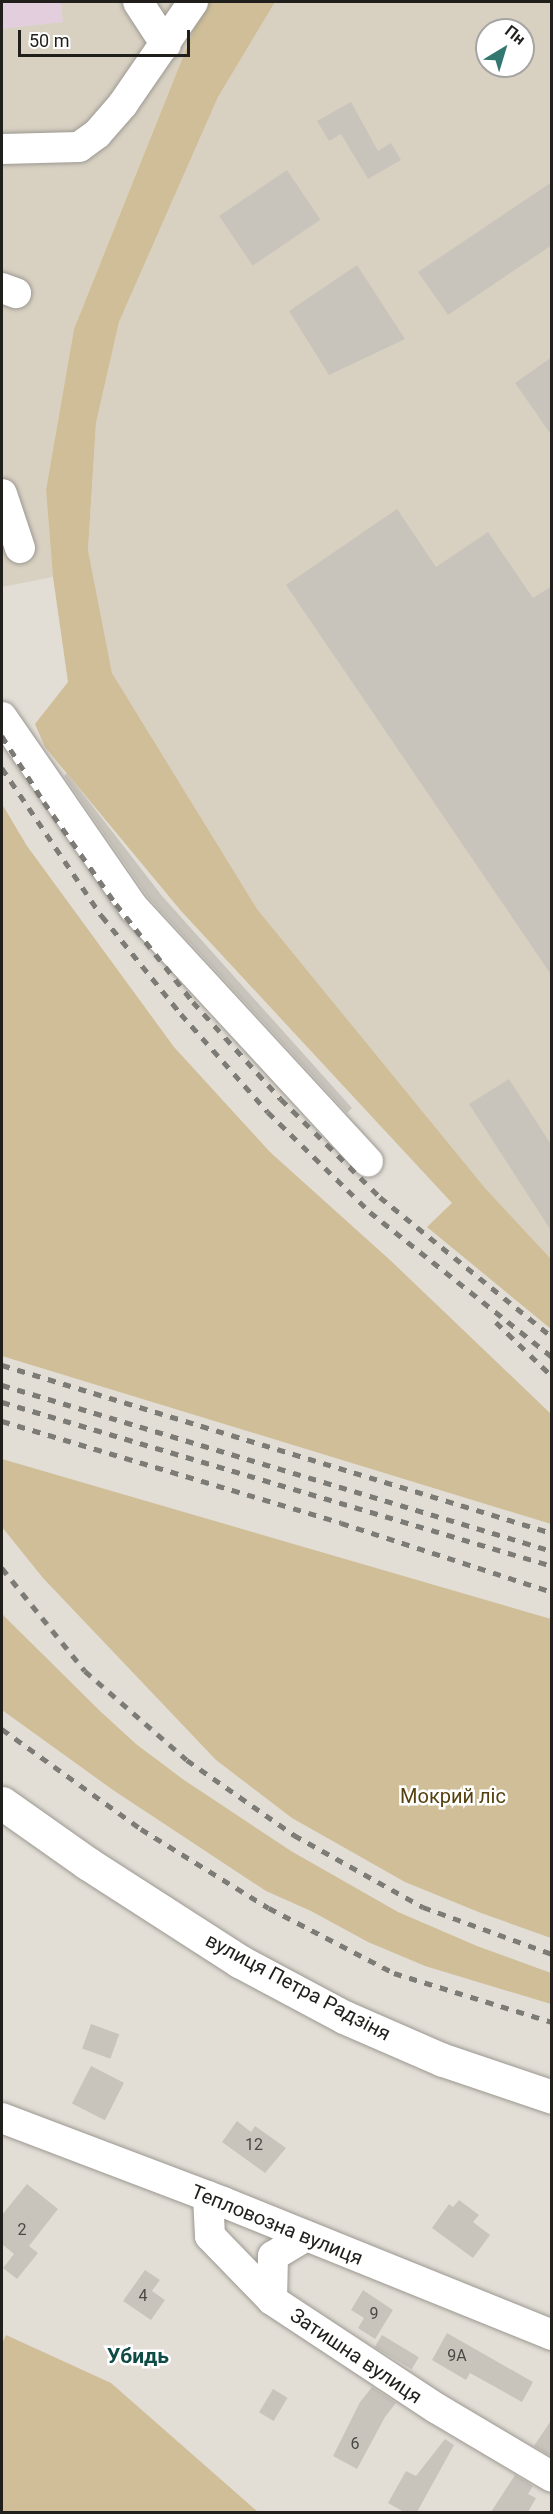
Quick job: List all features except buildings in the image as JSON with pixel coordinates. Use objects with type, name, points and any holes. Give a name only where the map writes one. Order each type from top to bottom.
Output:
[{"type":"main road","name":"вулиця Петра Радзіня","points":[[2,1803],[87,1863],[239,1961],[345,2017],[443,2060],[552,2097]]},
{"type":"street","points":[[138,2],[166,45]]},
{"type":"street","points":[[2,149],[79,147],[97,134],[123,104],[194,2]]},
{"type":"street","points":[[2,494],[20,548]]},
{"type":"street","points":[[2,717],[134,908],[368,1162]]},
{"type":"street","name":"Тепловозна вулиця","points":[[2,2118],[208,2196],[552,2335]]},
{"type":"street","name":"Затишна вулиця","points":[[208,2196],[210,2236],[272,2300],[436,2408],[552,2477]]},
{"type":"street","points":[[272,2300],[273,2256],[306,2236]]},
{"type":"shaded area","points":[[2,2],[61,2],[63,22],[2,29]]},
{"type":"shaded area","points":[[61,2],[205,2],[74,329],[46,490],[53,577],[2,587],[2,29],[63,22]]},
{"type":"shaded area","points":[[275,2],[551,2],[551,1259],[485,1188],[257,909],[112,673],[88,550],[96,423],[119,322],[218,97]]},
{"type":"green space","points":[[205,2],[275,2],[218,97],[119,322],[96,423],[88,550],[112,673],[257,909],[485,1188],[551,1259],[551,1329],[427,1227],[452,1203],[182,912],[45,747],[35,724],[68,682],[53,577],[46,490],[74,329]]},
{"type":"green space","points":[[2,804],[27,846],[174,1047],[270,1152],[390,1260],[551,1414],[551,1524],[2,1356]]},
{"type":"green space","name":"Мокрий ліс","points":[[2,1459],[551,1619],[551,1938],[405,1882],[292,1818],[216,1760],[43,1578],[2,1527]]},
{"type":"green space","points":[[2,1614],[136,1744],[184,1780],[291,1851],[398,1912],[477,1946],[551,1973],[551,2004],[425,1966],[368,1942],[311,1911],[266,1891],[113,1790],[2,1710]]},
{"type":"green space","points":[[6,2335],[111,2383],[258,2512],[2,2512],[2,2343]]},
{"type":"railway","points":[[2,736],[44,802],[116,904],[193,1002],[281,1099],[380,1197],[552,1337]]},
{"type":"railway","points":[[2,768],[102,916],[181,1014],[268,1112],[370,1212],[552,1357]]},
{"type":"railway","points":[[496,1322],[552,1376]]},
{"type":"railway","points":[[2,1365],[552,1533]]},
{"type":"railway","points":[[2,1385],[552,1551]]},
{"type":"railway","points":[[2,1402],[552,1566]]},
{"type":"railway","points":[[2,1421],[341,1523],[552,1592]]},
{"type":"railway","points":[[2,1568],[85,1671],[187,1760],[294,1835],[423,1907],[552,1954]]},
{"type":"railway","points":[[2,1729],[141,1829],[269,1908],[394,1973],[552,2022]]},
{"type":"district","name":"Убидь","points":[[138,2356]]}]
